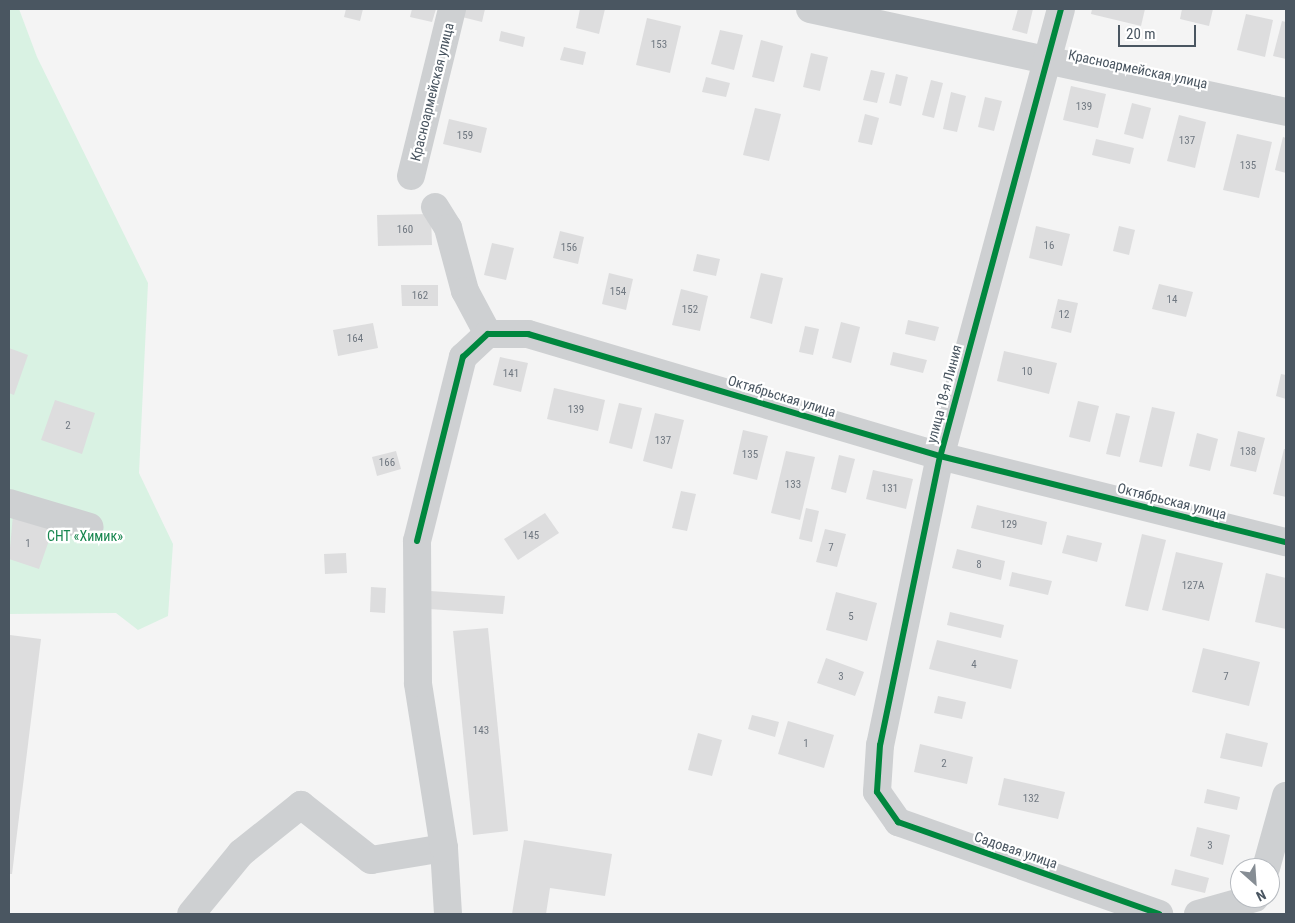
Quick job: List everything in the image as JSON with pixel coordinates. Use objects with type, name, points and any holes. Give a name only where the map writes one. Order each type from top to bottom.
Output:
[{"type":"street","name":"Красноармейская улица","points":[[411,176],[452,9]]},
{"type":"street","name":"Красноармейская улица","points":[[810,9],[1047,63],[1286,112]]},
{"type":"street","name":"улица 18-я Линия","points":[[878,792],[880,745],[940,456],[1061,9]]},
{"type":"street","points":[[436,207],[448,228],[466,292],[488,334],[463,356],[417,541],[418,683],[444,848],[448,914]]},
{"type":"street","name":"Октябрьская улица","points":[[488,334],[528,334],[940,456],[1286,542]]},
{"type":"street","points":[[9,503],[90,527]]},
{"type":"street","name":"Садовая улица","points":[[878,792],[898,822],[1159,914]]},
{"type":"street","points":[[1269,858],[1286,796]]},
{"type":"street","points":[[191,914],[242,853],[301,805],[371,860],[444,848]]},
{"type":"street","points":[[1198,914],[1230,905]]},
{"type":"green space","name":"СНТ «Химик»","points":[[9,9],[19,9],[37,57],[148,283],[139,473],[173,544],[168,616],[138,630],[116,613],[9,614]]},
{"type":"building","points":[[346,9],[363,9],[360,21],[344,17]]},
{"type":"building","points":[[412,9],[436,9],[432,22],[410,17]]},
{"type":"building","points":[[464,9],[485,9],[482,22],[462,17]]},
{"type":"building","points":[[580,9],[605,9],[599,34],[576,28]]},
{"type":"building","points":[[1018,9],[1033,9],[1027,34],[1012,30]]},
{"type":"building","points":[[1092,9],[1145,9],[1141,26],[1091,14]]},
{"type":"building","points":[[1182,9],[1213,9],[1209,26],[1180,19]]},
{"type":"building","points":[[1246,14],[1273,20],[1265,57],[1237,50]]},
{"type":"building","points":[[647,18],[681,26],[670,73],[636,65]]},
{"type":"building","points":[[1282,21],[1286,22],[1286,59],[1273,56]]},
{"type":"building","points":[[720,30],[743,35],[734,70],[711,64]]},
{"type":"building","points":[[501,31],[525,37],[523,47],[499,41]]},
{"type":"building","points":[[761,40],[783,46],[774,82],[752,77]]},
{"type":"building","points":[[564,47],[586,52],[583,65],[560,60]]},
{"type":"building","points":[[811,53],[828,57],[820,91],[803,87]]},
{"type":"building","points":[[871,70],[885,73],[877,103],[863,100]]},
{"type":"building","points":[[896,74],[908,77],[901,106],[889,103]]},
{"type":"building","points":[[706,77],[730,83],[726,97],[702,92]]},
{"type":"building","points":[[931,80],[943,83],[934,118],[922,115]]},
{"type":"building","points":[[1071,86],[1106,94],[1098,128],[1063,120]]},
{"type":"building","points":[[951,92],[966,96],[957,132],[943,129]]},
{"type":"building","points":[[985,97],[1002,101],[994,131],[978,127]]},
{"type":"building","points":[[1132,103],[1151,108],[1143,139],[1124,134]]},
{"type":"building","points":[[755,108],[781,114],[769,161],[743,155]]},
{"type":"building","points":[[865,114],[879,118],[872,145],[858,142]]},
{"type":"building","points":[[1179,115],[1206,122],[1195,168],[1167,161]]},
{"type":"building","points":[[449,119],[487,128],[481,153],[443,144]]},
{"type":"building","points":[[1237,134],[1272,142],[1259,198],[1223,190]]},
{"type":"building","points":[[1283,137],[1286,138],[1286,173],[1275,170]]},
{"type":"building","points":[[1096,139],[1134,148],[1130,164],[1092,155]]},
{"type":"building","points":[[431,214],[432,245],[378,246],[377,215]]},
{"type":"building","points":[[1036,226],[1070,234],[1062,266],[1029,258]]},
{"type":"building","points":[[1119,226],[1135,230],[1129,255],[1113,251]]},
{"type":"building","points":[[560,231],[584,237],[578,264],[553,258]]},
{"type":"building","points":[[492,243],[514,248],[506,280],[484,275]]},
{"type":"building","points":[[697,254],[720,259],[716,276],[693,271]]},
{"type":"building","points":[[609,273],[633,279],[626,310],[602,304]]},
{"type":"building","points":[[761,273],[783,278],[772,324],[750,318]]},
{"type":"building","points":[[1159,284],[1193,292],[1186,317],[1152,309]]},
{"type":"building","points":[[401,285],[438,285],[438,306],[402,306]]},
{"type":"building","points":[[681,289],[708,296],[700,331],[672,325]]},
{"type":"building","points":[[1058,299],[1078,303],[1071,333],[1051,328]]},
{"type":"building","points":[[908,320],[939,327],[935,341],[905,334]]},
{"type":"building","points":[[841,322],[860,327],[851,363],[832,358]]},
{"type":"building","points":[[373,323],[378,348],[338,356],[333,330]]},
{"type":"building","points":[[805,326],[819,329],[813,355],[799,352]]},
{"type":"building","points":[[9,348],[28,355],[14,395],[9,393]]},
{"type":"building","points":[[1004,351],[1057,363],[1049,394],[997,381]]},
{"type":"building","points":[[893,352],[927,360],[923,373],[890,365]]},
{"type":"building","points":[[500,357],[528,363],[521,392],[493,385]]},
{"type":"building","points":[[1281,374],[1286,375],[1286,399],[1276,396]]},
{"type":"building","points":[[554,388],[605,400],[598,431],[547,419]]},
{"type":"building","points":[[55,400],[95,413],[82,454],[41,440]]},
{"type":"building","points":[[1078,401],[1099,406],[1090,442],[1069,437]]},
{"type":"building","points":[[619,403],[642,408],[632,449],[609,443]]},
{"type":"building","points":[[1152,407],[1175,412],[1162,467],[1139,462]]},
{"type":"building","points":[[655,413],[684,420],[672,469],[643,461]]},
{"type":"building","points":[[1116,413],[1130,416],[1120,457],[1106,454]]},
{"type":"building","points":[[743,430],[768,436],[757,480],[733,474]]},
{"type":"building","points":[[1238,431],[1265,438],[1256,472],[1230,466]]},
{"type":"building","points":[[1197,433],[1218,439],[1210,471],[1189,466]]},
{"type":"building","points":[[1284,449],[1286,449],[1286,497],[1273,494]]},
{"type":"building","points":[[396,451],[401,469],[377,476],[372,457]]},
{"type":"building","points":[[786,451],[815,457],[800,520],[771,513]]},
{"type":"building","points":[[839,455],[855,459],[846,493],[831,489]]},
{"type":"building","points":[[873,470],[913,479],[906,509],[866,499]]},
{"type":"building","points":[[681,491],[696,494],[687,531],[672,528]]},
{"type":"building","points":[[977,505],[1047,522],[1042,545],[971,528]]},
{"type":"building","points":[[806,508],[819,511],[812,542],[799,539]]},
{"type":"building","points":[[545,513],[559,533],[518,560],[504,539]]},
{"type":"building","points":[[13,515],[53,529],[39,569],[9,559]]},
{"type":"building","points":[[825,529],[846,534],[837,567],[816,562]]},
{"type":"building","points":[[1142,534],[1166,540],[1148,611],[1125,606]]},
{"type":"building","points":[[1067,535],[1102,543],[1097,562],[1062,553]]},
{"type":"building","points":[[957,549],[1005,561],[1001,580],[952,568]]},
{"type":"building","points":[[1176,552],[1223,563],[1209,621],[1162,610]]},
{"type":"building","points":[[346,553],[347,573],[325,574],[324,554]]},
{"type":"building","points":[[1012,572],[1052,581],[1048,595],[1009,586]]},
{"type":"building","points":[[1266,573],[1286,578],[1286,629],[1255,622]]},
{"type":"building","points":[[371,587],[386,588],[385,613],[370,612]]},
{"type":"building","points":[[430,591],[505,596],[503,614],[429,609]]},
{"type":"building","points":[[836,592],[877,603],[867,641],[826,630]]},
{"type":"building","points":[[950,612],[1004,625],[1001,638],[947,625]]},
{"type":"building","points":[[488,628],[508,831],[473,835],[453,631]]},
{"type":"building","points":[[10,635],[41,639],[12,874],[9,874]]},
{"type":"building","points":[[937,640],[1018,660],[1011,689],[929,669]]},
{"type":"building","points":[[1203,648],[1260,662],[1249,706],[1192,692]]},
{"type":"building","points":[[826,658],[864,672],[855,696],[817,683]]},
{"type":"building","points":[[938,696],[966,702],[962,719],[934,713]]},
{"type":"building","points":[[752,715],[779,722],[775,737],[748,729]]},
{"type":"building","points":[[788,721],[834,735],[824,768],[778,754]]},
{"type":"building","points":[[698,733],[722,740],[712,776],[688,770]]},
{"type":"building","points":[[1226,733],[1268,743],[1262,767],[1220,758]]},
{"type":"building","points":[[920,744],[973,757],[967,784],[914,772]]},
{"type":"building","points":[[1004,778],[1065,792],[1058,819],[998,805]]},
{"type":"building","points":[[1207,789],[1240,797],[1237,810],[1204,803]]},
{"type":"building","points":[[1197,827],[1230,835],[1223,865],[1190,856]]},
{"type":"building","points":[[524,840],[612,854],[605,896],[550,888],[546,914],[512,914]]},
{"type":"building","points":[[1175,869],[1209,878],[1205,893],[1171,885]]},
{"type":"cycle path","points":[[1061,9],[940,456],[880,745],[877,792],[898,822],[1159,914]]},
{"type":"cycle path","points":[[417,541],[463,357],[488,334],[528,334],[940,456],[1286,542]]}]
